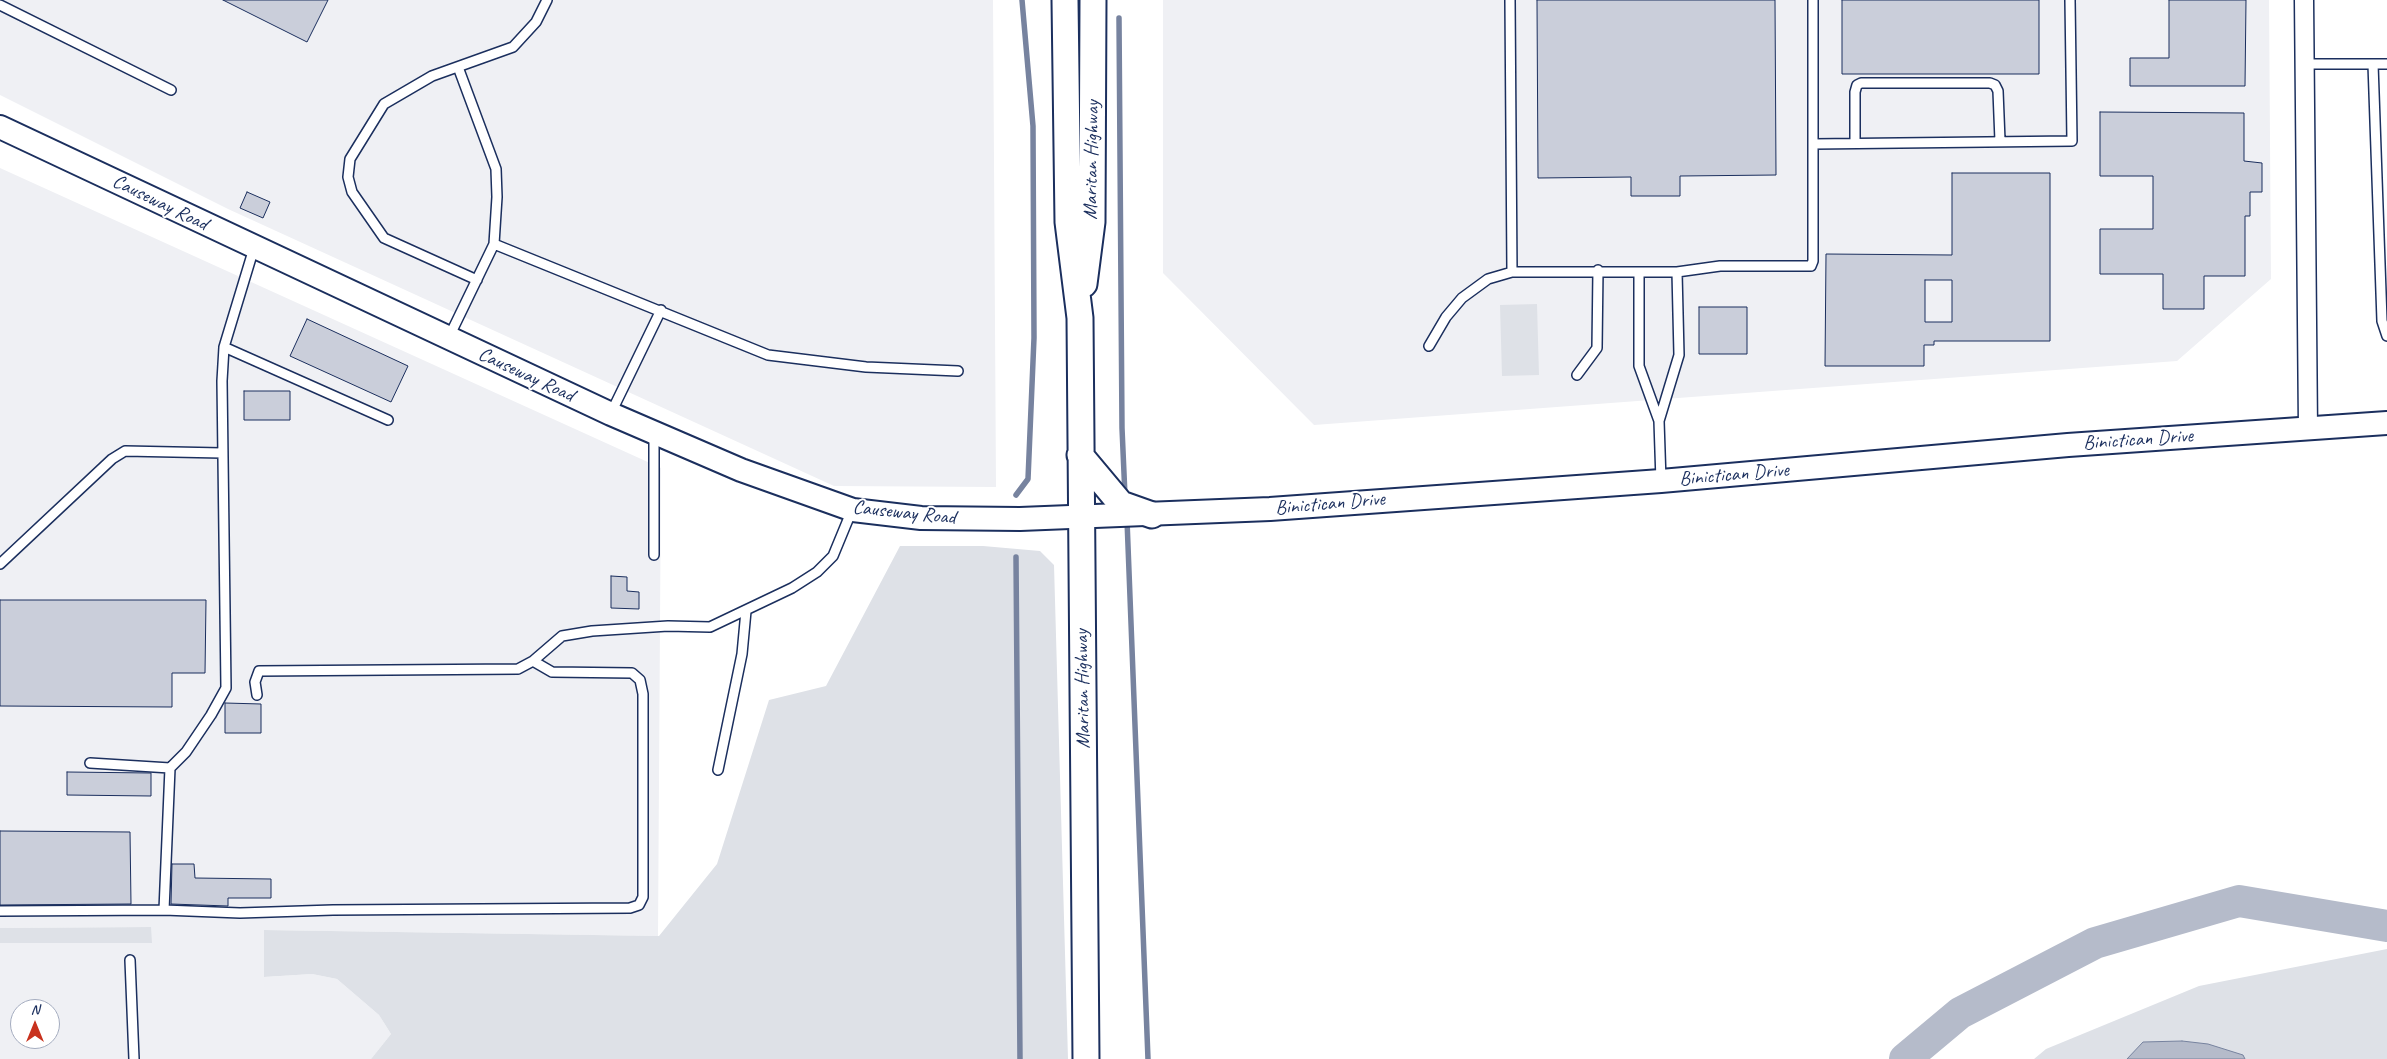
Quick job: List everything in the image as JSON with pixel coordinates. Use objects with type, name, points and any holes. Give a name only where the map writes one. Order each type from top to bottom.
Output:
[{"type":"main road","name":"Maritan Highway","points":[[1065,0],[1068,222],[1080,318],[1086,1059]]},
{"type":"main road","name":"Maritan Highway","points":[[1080,318],[1092,222],[1093,0]]},
{"type":"main road","points":[[1080,455],[1120,504],[1152,515]]},
{"type":"street","points":[[2304,0],[2308,428]]},
{"type":"street","name":"Causeway Road","points":[[0,127],[448,339],[611,414],[741,470],[853,510],[922,518],[1081,518]]},
{"type":"street","name":"Binictican Drive","points":[[1081,518],[1270,509],[1661,481],[2068,445],[2387,423]]},
{"type":"lane","points":[[477,280],[384,238],[352,192],[348,176],[350,158],[384,104],[432,76],[513,47],[536,22],[547,0]]},
{"type":"lane","points":[[1510,0],[1512,272]]},
{"type":"lane","points":[[1430,346],[1446,317],[1462,298],[1488,279],[1512,272],[1598,270],[1639,273],[1677,272],[1720,266],[1811,266],[1813,260],[1814,144],[1813,0]]},
{"type":"lane","points":[[1814,144],[2072,141],[2070,0]]},
{"type":"lane","points":[[0,6],[171,90]]},
{"type":"lane","points":[[2305,64],[2387,64]]},
{"type":"lane","points":[[2373,64],[2382,321],[2387,336]]},
{"type":"lane","points":[[448,339],[494,244],[496,170],[458,68]]},
{"type":"lane","points":[[1855,143],[1855,92],[1856,85],[1861,83],[1990,83],[1995,85],[1998,91],[2000,142]]},
{"type":"lane","points":[[494,244],[661,310],[768,355],[866,367],[958,371]]},
{"type":"lane","points":[[164,910],[170,768],[186,752],[211,715],[226,688],[222,453],[224,347],[254,248]]},
{"type":"lane","points":[[1577,375],[1597,348],[1598,270]]},
{"type":"lane","points":[[1659,421],[1679,356],[1677,272]]},
{"type":"lane","points":[[1639,273],[1639,366],[1659,421],[1661,481]]},
{"type":"lane","points":[[611,414],[661,310]]},
{"type":"lane","points":[[224,347],[388,420]]},
{"type":"lane","points":[[654,432],[654,555]]},
{"type":"lane","points":[[0,564],[112,459],[125,451],[222,453]]},
{"type":"lane","points":[[257,695],[256,682],[260,671],[518,669],[532,661],[562,636],[592,631],[658,627],[710,627],[792,588],[816,572],[834,556],[853,510]]},
{"type":"lane","points":[[718,770],[742,654],[746,611]]},
{"type":"lane","points":[[0,911],[164,910],[240,913],[630,908],[639,905],[643,896],[643,694],[640,680],[632,673],[552,672],[532,661]]},
{"type":"lane","points":[[90,763],[170,768]]},
{"type":"lane","points":[[130,960],[134,1059]]},
{"type":"shaded area","points":[[0,0],[993,0],[996,487],[834,486],[228,209],[0,95]]},
{"type":"shaded area","points":[[1163,0],[2269,0],[2271,279],[2177,361],[1314,425],[1163,273]]},
{"type":"shaded area","points":[[0,168],[661,468],[658,936],[264,930],[265,977],[312,974],[337,979],[379,1015],[391,1034],[371,1059],[0,1059],[0,943],[151,943],[151,927],[0,928]]},
{"type":"shaded area","points":[[1537,304],[1539,375],[1502,376],[1500,305]]},
{"type":"shaded area","points":[[900,546],[983,546],[1040,551],[1054,565],[1068,1059],[371,1059],[391,1034],[379,1015],[337,979],[312,974],[264,977],[264,930],[659,936],[717,864],[769,700],[826,686]]},
{"type":"shaded area","points":[[151,927],[152,943],[0,943],[0,928]]},
{"type":"shaded area","points":[[2387,949],[2387,1059],[2034,1059],[2046,1049],[2199,986]]},
{"type":"water","points":[[2182,1041],[2208,1044],[2243,1055],[2245,1059],[2127,1059],[2143,1042]]},
{"type":"building","points":[[223,0],[328,0],[307,42]]},
{"type":"building","points":[[1537,0],[1775,0],[1776,175],[1680,176],[1680,196],[1631,196],[1631,177],[1538,178]]},
{"type":"building","points":[[1842,0],[2039,0],[2039,74],[1842,74]]},
{"type":"building","points":[[2169,0],[2246,0],[2245,86],[2130,86],[2130,58],[2169,58]]},
{"type":"building","points":[[2100,112],[2244,113],[2244,161],[2262,163],[2262,192],[2250,192],[2250,216],[2245,216],[2245,276],[2204,276],[2204,309],[2163,309],[2163,274],[2100,274],[2100,229],[2153,229],[2153,176],[2100,176]]},
{"type":"building","points":[[1952,173],[2050,173],[2050,341],[1934,341],[1934,345],[1924,345],[1924,366],[1825,366],[1826,254],[1952,255]],"holes":[[[1925,280],[1952,280],[1952,322],[1925,322]]]},
{"type":"building","points":[[247,192],[270,202],[263,218],[240,208]]},
{"type":"building","points":[[1699,307],[1747,307],[1747,354],[1699,354]]},
{"type":"building","points":[[307,319],[408,366],[391,402],[290,356]]},
{"type":"building","points":[[244,391],[290,391],[290,420],[244,420]]},
{"type":"building","points":[[611,576],[627,577],[627,591],[639,592],[639,609],[611,608]]},
{"type":"building","points":[[0,600],[206,600],[205,673],[172,673],[172,707],[0,706]]},
{"type":"building","points":[[225,703],[261,704],[261,733],[225,733]]},
{"type":"building","points":[[67,772],[151,773],[151,796],[67,795]]},
{"type":"building","points":[[0,831],[130,832],[131,904],[0,905]]},
{"type":"building","points":[[172,864],[194,864],[195,878],[271,879],[271,898],[228,898],[228,906],[171,904]]},
{"type":"waterway","points":[[1016,495],[1028,479],[1034,338],[1033,126],[1022,0]]},
{"type":"waterway","points":[[1119,18],[1122,428],[1125,496]]},
{"type":"waterway","points":[[1127,520],[1148,1059]]},
{"type":"waterway","points":[[1016,557],[1020,1059]]},
{"type":"waterway","points":[[1905,1059],[1960,1013],[2095,943],[2239,901],[2387,926]]}]
